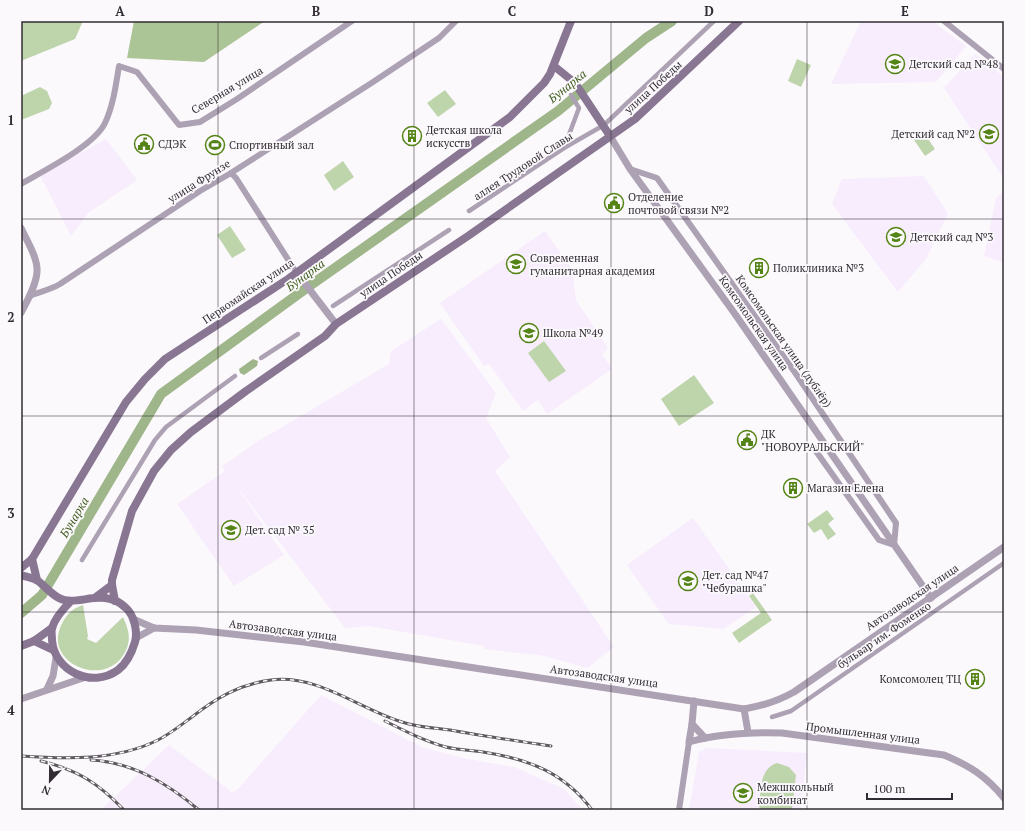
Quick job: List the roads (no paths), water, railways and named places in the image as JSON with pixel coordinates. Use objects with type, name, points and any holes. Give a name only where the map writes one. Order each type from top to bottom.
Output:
[{"type":"main road","points":[[554,66],[571,21]]},
{"type":"main road","name":"улица Победы","points":[[112,585],[132,511],[154,471],[171,450],[191,432],[246,391],[325,336],[336,324],[596,148],[640,114],[739,21]]},
{"type":"main road","name":"Первомайская улица","points":[[21,568],[32,559],[126,402],[145,379],[165,360],[288,279],[510,117],[544,83],[554,66]]},
{"type":"main road","name":"Комсомольская улица","points":[[554,66],[575,83],[606,123],[610,136]]},
{"type":"main road","points":[[32,559],[39,582]]},
{"type":"main road","points":[[21,575],[39,582],[59,598],[71,601],[96,597],[115,601],[126,608],[134,619],[136,638],[128,657],[118,670],[110,674],[86,677],[68,671],[55,654],[34,641]]},
{"type":"main road","points":[[96,597],[112,585],[115,601]]},
{"type":"main road","points":[[59,598],[61,612]]},
{"type":"main road","points":[[21,646],[34,641],[52,628],[61,612],[71,601]]},
{"type":"main road","points":[[52,628],[55,654]]},
{"type":"street","name":"Северная улица","points":[[21,184],[76,151],[96,135],[105,123],[114,95],[119,66],[137,72],[179,125],[200,122],[237,99],[352,21]]},
{"type":"street","name":"улица Фрунзе","points":[[29,296],[60,284],[200,191],[231,174],[423,49],[439,38],[456,21]]},
{"type":"street","name":"аллея Трудовой Славы","points":[[469,212],[564,148],[587,136],[606,123],[714,21]]},
{"type":"street","points":[[944,21],[1004,69]]},
{"type":"street","points":[[564,148],[579,108],[571,95]]},
{"type":"street","name":"Комсомольская улица","points":[[610,136],[630,169],[734,314],[931,598]]},
{"type":"street","name":"Комсомольская улица (дублёр)","points":[[630,169],[657,178],[796,374],[896,523],[894,546]]},
{"type":"street","points":[[231,174],[236,178],[296,272],[336,324]]},
{"type":"street","points":[[21,228],[35,260],[37,272],[35,283],[21,313]]},
{"type":"street","points":[[333,306],[449,230]]},
{"type":"street","points":[[35,283],[40,291]]},
{"type":"street","points":[[261,358],[298,334]]},
{"type":"street","points":[[82,560],[155,440],[162,431],[235,376]]},
{"type":"street","points":[[813,447],[879,540],[894,546]]},
{"type":"street","name":"Автозаводская улица","points":[[154,628],[196,630],[304,642],[744,709],[762,706],[780,700],[794,692],[1004,547]]},
{"type":"street","name":"бульвар им. Фоменко","points":[[772,717],[791,711],[1004,564]]},
{"type":"street","points":[[134,619],[154,628]]},
{"type":"street","points":[[136,638],[154,628]]},
{"type":"street","points":[[47,689],[53,676],[55,654]]},
{"type":"street","points":[[21,699],[86,677]]},
{"type":"street","points":[[679,810],[694,701]]},
{"type":"street","points":[[744,709],[748,732]]},
{"type":"street","points":[[692,724],[705,738]]},
{"type":"street","name":"Промышленная улица","points":[[689,742],[705,738],[748,732],[782,734],[944,755],[968,766],[988,779],[1004,798]]},
{"type":"waterway","name":"Бунарка","points":[[21,613],[42,595],[161,394],[308,287],[558,111],[646,38],[672,21]]},
{"type":"railway","points":[[21,756],[55,758],[91,757],[125,752],[142,747],[162,738],[219,698],[239,688],[271,680],[305,682],[322,687],[386,716],[408,724],[551,746]]},
{"type":"railway","points":[[385,721],[415,736],[438,745],[499,755],[530,763],[544,769],[569,786],[592,810]]},
{"type":"railway","points":[[91,760],[121,765],[149,776],[162,783],[199,810]]},
{"type":"railway","points":[[41,761],[77,773],[105,792],[124,810]]},
{"type":"place","name":"Детский сад №48","points":[[895,64]]},
{"type":"place","name":"Детский сад №2","points":[[989,134]]},
{"type":"place","name":"Детская школа искусств","points":[[412,136]]},
{"type":"place","name":"СДЭК","points":[[144,144]]},
{"type":"place","name":"Спортивный зал","points":[[215,145]]},
{"type":"place","name":"Отделение почтовой связи №2","points":[[614,203]]},
{"type":"place","name":"Детский сад №3","points":[[896,237]]},
{"type":"place","name":"Современная гуманитарная академия","points":[[516,264]]},
{"type":"place","name":"Поликлиника №3","points":[[759,268]]},
{"type":"place","name":"Школа №49","points":[[529,333]]},
{"type":"place","name":"ДК \"НОВОУРАЛЬСКИЙ\"","points":[[747,440]]},
{"type":"place","name":"Магазин Елена","points":[[793,488]]},
{"type":"place","name":"Дет. сад № 35","points":[[231,530]]},
{"type":"place","name":"Дет. сад №47 \"Чебурашка\"","points":[[688,581]]},
{"type":"place","name":"Комсомолец ТЦ","points":[[975,679]]},
{"type":"place","name":"Межшкольный комбинат","points":[[743,793]]}]
